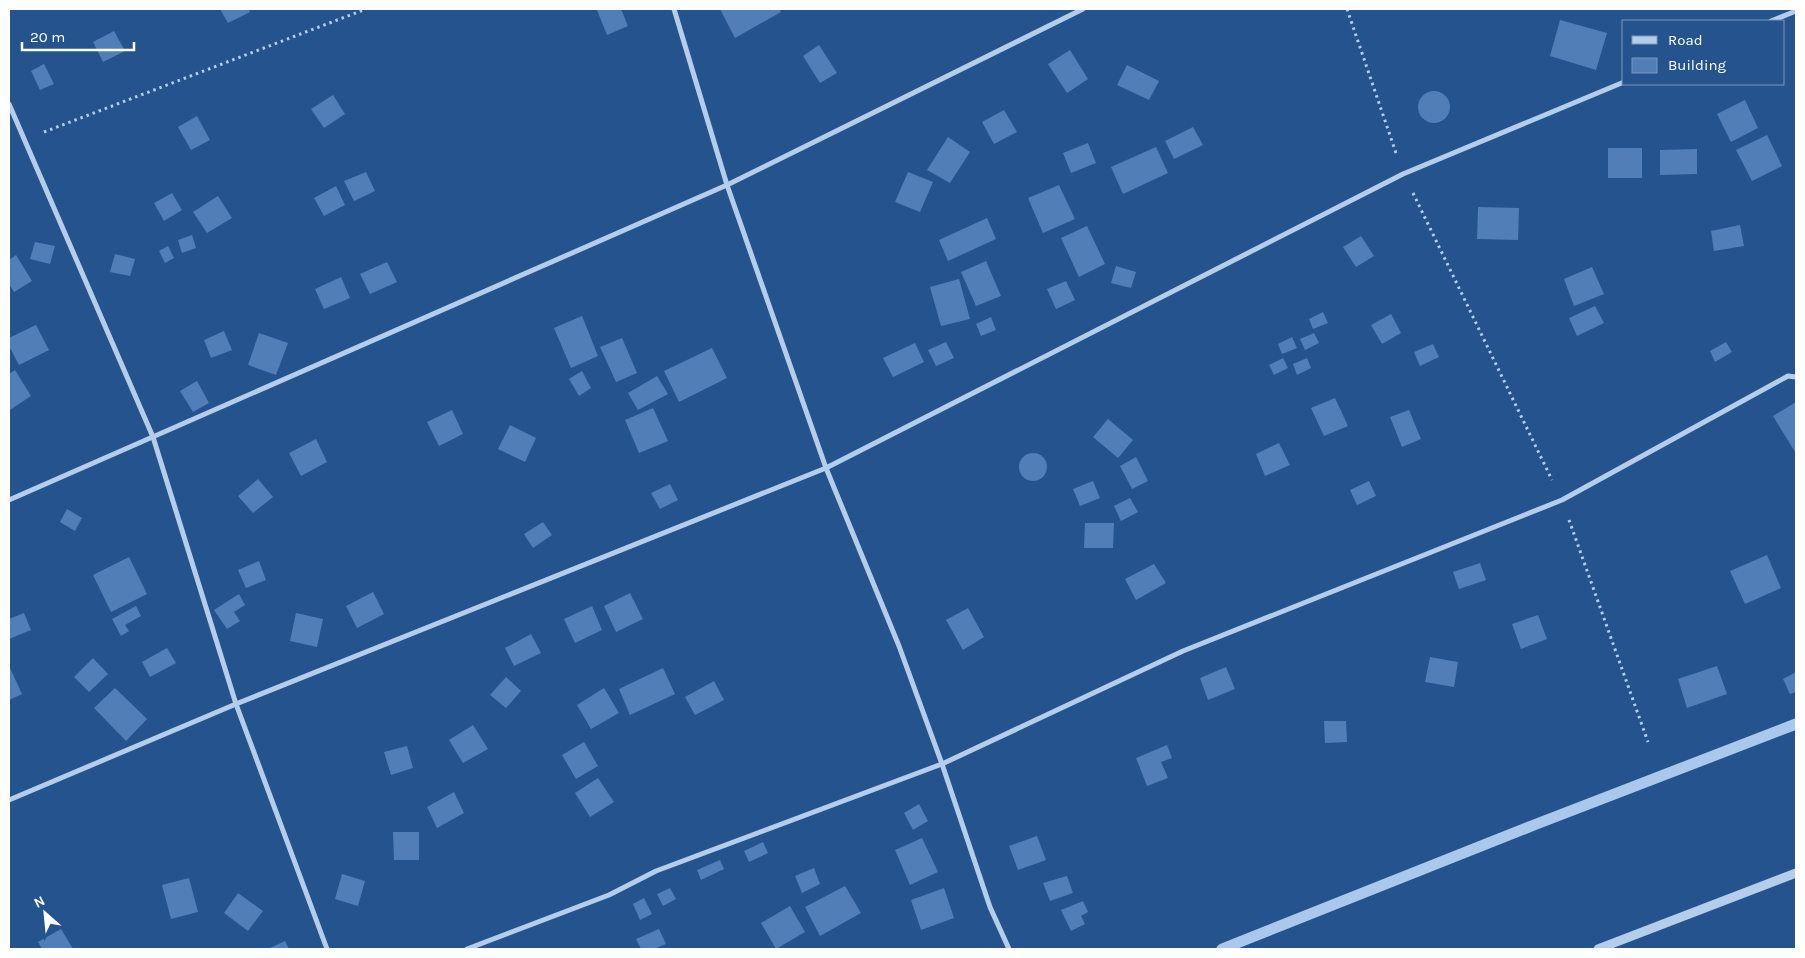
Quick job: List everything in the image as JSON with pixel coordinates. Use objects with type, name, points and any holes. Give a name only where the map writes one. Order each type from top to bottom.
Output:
[{"type":"street","points":[[674,9],[727,185],[826,468],[899,646],[942,764],[990,907],[1009,949]]},
{"type":"street","points":[[9,500],[727,185],[1082,9]]},
{"type":"street","points":[[1774,20],[1796,11]]},
{"type":"street","points":[[9,800],[236,704],[826,468],[1403,174],[1622,83]]},
{"type":"street","points":[[9,104],[153,437],[236,704],[327,949]]},
{"type":"street","points":[[467,949],[609,895],[656,871],[942,764],[1183,651],[1562,500],[1788,376],[1796,377]]},
{"type":"street","points":[[1598,949],[1796,873]]},
{"type":"path","points":[[24,140],[366,9]]},
{"type":"path","points":[[1347,9],[1403,174],[1562,500],[1648,742]]},
{"type":"building","points":[[220,9],[248,9],[250,12],[228,23]]},
{"type":"building","points":[[621,9],[628,26],[607,35],[597,10]]},
{"type":"building","points":[[720,9],[779,9],[781,12],[735,38]]},
{"type":"building","points":[[1560,20],[1607,33],[1596,70],[1550,56]]},
{"type":"building","points":[[114,31],[125,51],[103,62],[93,42]]},
{"type":"building","points":[[819,45],[837,73],[820,83],[803,56]]},
{"type":"building","points":[[1070,50],[1088,79],[1067,93],[1048,64]]},
{"type":"building","points":[[44,64],[54,84],[40,90],[31,71]]},
{"type":"building","points":[[1127,65],[1159,81],[1149,100],[1117,85]]},
{"type":"building","points":[[1434,91],[1446,95],[1450,107],[1446,119],[1434,123],[1422,119],[1418,107],[1422,95]]},
{"type":"building","points":[[333,95],[345,114],[324,128],[311,109]]},
{"type":"building","points":[[1745,100],[1758,128],[1731,142],[1717,114]]},
{"type":"building","points":[[1004,110],[1017,132],[994,144],[982,122]]},
{"type":"building","points":[[197,116],[210,140],[191,150],[178,127]]},
{"type":"building","points":[[1193,127],[1203,145],[1174,159],[1165,141]]},
{"type":"building","points":[[1767,135],[1782,166],[1752,181],[1736,150]]},
{"type":"building","points":[[948,137],[970,152],[950,183],[927,170]]},
{"type":"building","points":[[1088,143],[1096,163],[1071,173],[1063,153]]},
{"type":"building","points":[[1156,147],[1168,173],[1123,194],[1111,167]]},
{"type":"building","points":[[1608,148],[1642,148],[1642,178],[1608,178]]},
{"type":"building","points":[[1697,149],[1697,174],[1660,175],[1660,150]]},
{"type":"building","points":[[366,172],[375,191],[354,201],[344,181]]},
{"type":"building","points":[[908,172],[933,182],[920,212],[895,202]]},
{"type":"building","points":[[1059,185],[1075,219],[1043,233],[1028,198]]},
{"type":"building","points":[[336,186],[345,205],[324,216],[314,198]]},
{"type":"building","points":[[172,193],[182,210],[164,221],[154,203]]},
{"type":"building","points":[[218,196],[232,218],[207,233],[193,212]]},
{"type":"building","points":[[1478,207],[1519,208],[1518,240],[1477,239]]},
{"type":"building","points":[[987,218],[996,239],[948,261],[939,240]]},
{"type":"building","points":[[1740,225],[1744,246],[1714,251],[1711,231]]},
{"type":"building","points":[[1087,226],[1105,264],[1079,277],[1061,238]]},
{"type":"building","points":[[192,235],[196,248],[182,253],[178,240]]},
{"type":"building","points":[[1361,236],[1374,256],[1356,267],[1343,247]]},
{"type":"building","points":[[35,242],[55,246],[50,264],[30,259]]},
{"type":"building","points":[[168,246],[174,258],[165,263],[159,251]]},
{"type":"building","points":[[115,254],[135,259],[130,276],[110,272]]},
{"type":"building","points":[[16,255],[32,281],[14,292],[9,284],[9,260]]},
{"type":"building","points":[[986,261],[1001,296],[976,306],[961,272]]},
{"type":"building","points":[[387,262],[397,282],[370,294],[360,274]]},
{"type":"building","points":[[1116,266],[1136,272],[1131,288],[1111,283]]},
{"type":"building","points":[[1592,267],[1604,294],[1574,306],[1564,279]]},
{"type":"building","points":[[341,277],[350,298],[324,309],[315,289]]},
{"type":"building","points":[[959,279],[970,319],[941,326],[930,287]]},
{"type":"building","points":[[1066,281],[1075,300],[1056,309],[1047,289]]},
{"type":"building","points":[[1595,306],[1604,323],[1577,336],[1569,318]]},
{"type":"building","points":[[1323,312],[1328,323],[1313,329],[1309,319]]},
{"type":"building","points":[[1391,314],[1401,333],[1382,344],[1371,325]]},
{"type":"building","points":[[582,316],[598,356],[571,368],[554,328]]},
{"type":"building","points":[[991,317],[996,330],[981,336],[976,324]]},
{"type":"building","points":[[36,325],[49,350],[19,365],[9,346],[9,338]]},
{"type":"building","points":[[224,331],[232,350],[211,358],[204,340]]},
{"type":"building","points":[[259,333],[288,343],[276,375],[248,365]]},
{"type":"building","points":[[1314,333],[1319,343],[1305,350],[1300,339]]},
{"type":"building","points":[[1292,337],[1297,348],[1282,354],[1278,344]]},
{"type":"building","points":[[622,338],[637,373],[616,382],[600,347]]},
{"type":"building","points":[[946,342],[954,358],[936,366],[928,350]]},
{"type":"building","points":[[1726,342],[1732,352],[1715,362],[1710,351]]},
{"type":"building","points":[[915,343],[924,362],[893,377],[883,358]]},
{"type":"building","points":[[1433,344],[1439,357],[1420,366],[1414,352]]},
{"type":"building","points":[[712,348],[727,378],[679,402],[664,371]]},
{"type":"building","points":[[1283,358],[1288,368],[1274,375],[1269,365]]},
{"type":"building","points":[[1307,358],[1311,368],[1297,375],[1293,364]]},
{"type":"building","points":[[15,370],[31,396],[10,410],[9,374]]},
{"type":"building","points":[[582,371],[591,388],[579,396],[569,379]]},
{"type":"building","points":[[657,376],[668,394],[638,410],[628,393]]},
{"type":"building","points":[[197,381],[209,403],[193,412],[180,391]]},
{"type":"building","points":[[1335,398],[1348,426],[1324,436],[1311,408]]},
{"type":"building","points":[[1796,402],[1796,451],[1795,452],[1773,416]]},
{"type":"building","points":[[653,408],[668,441],[639,453],[625,420]]},
{"type":"building","points":[[452,410],[463,434],[439,446],[427,422]]},
{"type":"building","points":[[1409,410],[1421,439],[1402,447],[1390,417]]},
{"type":"building","points":[[1108,419],[1133,440],[1118,458],[1093,437]]},
{"type":"building","points":[[510,425],[536,438],[525,462],[498,449]]},
{"type":"building","points":[[316,439],[327,462],[301,476],[289,453]]},
{"type":"building","points":[[1279,443],[1290,465],[1265,476],[1256,454]]},
{"type":"building","points":[[1033,453],[1043,457],[1047,467],[1043,477],[1033,481],[1023,477],[1019,467],[1023,457]]},
{"type":"building","points":[[1136,457],[1148,481],[1132,489],[1120,466]]},
{"type":"building","points":[[258,479],[273,497],[253,513],[238,496]]},
{"type":"building","points":[[1093,481],[1100,498],[1080,506],[1073,489]]},
{"type":"building","points":[[1369,481],[1376,496],[1357,505],[1350,490]]},
{"type":"building","points":[[670,484],[678,500],[660,509],[651,493]]},
{"type":"building","points":[[1130,498],[1138,512],[1121,521],[1114,506]]},
{"type":"building","points":[[67,509],[82,518],[75,531],[60,522]]},
{"type":"building","points":[[543,522],[552,535],[533,548],[524,534]]},
{"type":"building","points":[[1085,523],[1114,523],[1113,548],[1084,548]]},
{"type":"building","points":[[1767,555],[1781,588],[1745,604],[1730,571]]},
{"type":"building","points":[[129,557],[147,594],[111,612],[93,575]]},
{"type":"building","points":[[259,561],[266,580],[246,588],[238,570]]},
{"type":"building","points":[[1480,563],[1486,580],[1459,589],[1453,572]]},
{"type":"building","points":[[1154,564],[1166,583],[1136,600],[1125,579]]},
{"type":"building","points":[[373,592],[384,614],[357,628],[346,606]]},
{"type":"building","points":[[630,593],[643,619],[616,632],[604,606]]},
{"type":"building","points":[[239,594],[245,605],[234,612],[240,621],[227,629],[214,610]]},
{"type":"building","points":[[136,606],[141,616],[125,625],[129,631],[121,636],[112,619]]},
{"type":"building","points":[[592,606],[602,630],[575,643],[564,619]]},
{"type":"building","points":[[968,608],[984,637],[963,650],[946,620]]},
{"type":"building","points":[[24,613],[31,630],[9,639],[9,619]]},
{"type":"building","points":[[296,613],[323,619],[317,647],[290,641]]},
{"type":"building","points":[[1538,615],[1547,639],[1521,649],[1512,624]]},
{"type":"building","points":[[531,634],[541,653],[514,666],[505,648]]},
{"type":"building","points":[[167,648],[176,663],[150,677],[142,662]]},
{"type":"building","points":[[1430,657],[1458,662],[1454,687],[1425,682]]},
{"type":"building","points":[[93,658],[108,674],[89,692],[74,677]]},
{"type":"building","points":[[9,666],[22,694],[9,700]]},
{"type":"building","points":[[1717,666],[1727,694],[1687,708],[1678,679]]},
{"type":"building","points":[[1226,667],[1235,689],[1208,700],[1200,678]]},
{"type":"building","points":[[663,668],[675,694],[630,715],[619,689]]},
{"type":"building","points":[[1796,672],[1796,692],[1790,694],[1783,679]]},
{"type":"building","points":[[506,677],[521,691],[506,708],[490,695]]},
{"type":"building","points":[[714,681],[724,700],[695,715],[685,697]]},
{"type":"building","points":[[115,688],[147,719],[126,741],[94,708]]},
{"type":"building","points":[[604,688],[619,713],[591,729],[577,705]]},
{"type":"building","points":[[1324,721],[1346,721],[1347,742],[1325,743]]},
{"type":"building","points":[[473,725],[488,749],[463,763],[449,740]]},
{"type":"building","points":[[584,742],[598,766],[576,779],[562,755]]},
{"type":"building","points":[[1167,745],[1172,758],[1161,762],[1168,778],[1147,786],[1136,758]]},
{"type":"building","points":[[407,746],[413,768],[391,775],[384,752]]},
{"type":"building","points":[[598,778],[614,802],[590,817],[575,793]]},
{"type":"building","points":[[454,792],[464,813],[437,828],[427,807]]},
{"type":"building","points":[[919,804],[928,821],[913,830],[904,813]]},
{"type":"building","points":[[393,832],[419,832],[419,860],[394,860]]},
{"type":"building","points":[[1037,836],[1046,860],[1018,870],[1009,846]]},
{"type":"building","points":[[922,838],[938,872],[910,885],[895,850]]},
{"type":"building","points":[[763,842],[768,853],[749,862],[744,851]]},
{"type":"building","points":[[720,860],[724,869],[701,880],[697,870]]},
{"type":"building","points":[[814,868],[820,884],[802,893],[795,876]]},
{"type":"building","points":[[342,874],[365,881],[358,906],[335,899]]},
{"type":"building","points":[[1067,876],[1073,893],[1050,901],[1043,883]]},
{"type":"building","points":[[189,878],[198,912],[171,919],[162,885]]},
{"type":"building","points":[[845,886],[861,913],[820,936],[805,907]]},
{"type":"building","points":[[670,888],[676,899],[663,906],[657,894]]},
{"type":"building","points":[[944,888],[954,918],[921,930],[911,900]]},
{"type":"building","points":[[238,893],[263,911],[248,931],[224,913]]},
{"type":"building","points":[[644,898],[652,914],[640,920],[633,904]]},
{"type":"building","points":[[1083,901],[1088,912],[1081,916],[1085,924],[1071,931],[1061,910]]},
{"type":"building","points":[[790,906],[805,932],[776,949],[761,923]]},
{"type":"building","points":[[61,929],[73,949],[42,949],[38,942]]},
{"type":"building","points":[[659,929],[666,944],[654,949],[641,949],[636,939]]},
{"type":"building","points":[[285,941],[289,949],[268,949]]},
{"type":"waterway","points":[[1222,949],[1534,825],[1796,724]]}]
